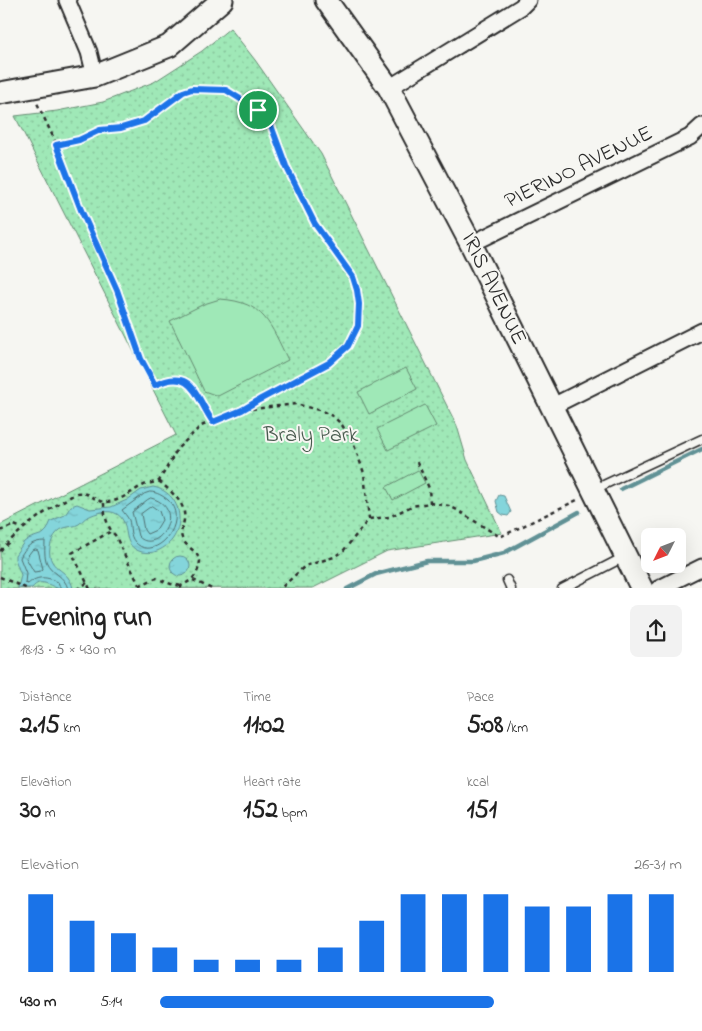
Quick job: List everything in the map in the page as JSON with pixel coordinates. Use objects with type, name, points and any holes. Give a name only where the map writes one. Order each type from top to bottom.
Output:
[{"type":"street","points":[[66,0],[89,52],[96,76]]},
{"type":"street","points":[[0,96],[31,88],[96,76],[169,46],[222,0]]},
{"type":"street","name":"IRIS AVENUE","points":[[326,0],[389,88],[471,244],[642,588]]},
{"type":"street","points":[[389,88],[521,7],[528,0]]},
{"type":"street","name":"PIERINO AVENUE","points":[[471,244],[690,137],[702,126]]},
{"type":"street","points":[[551,407],[702,331]]},
{"type":"street","points":[[658,588],[702,567]]},
{"type":"lane","points":[[593,492],[702,439]]},
{"type":"lane","points":[[562,588],[626,556]]},
{"type":"lane","points":[[507,580],[511,588]]},
{"type":"path","points":[[31,88],[56,145],[81,210],[117,290],[141,359],[155,385],[174,378],[184,380],[192,386],[213,422]]},
{"type":"path","points":[[0,551],[22,528],[49,508],[77,493],[84,492],[104,503],[122,499],[144,485],[160,481],[178,448],[201,426],[242,410],[329,363],[348,346],[358,326],[357,290],[353,277],[315,224],[286,166],[269,120],[258,110],[226,90],[192,89],[183,92],[144,121],[121,128],[100,130],[79,140],[56,145]]},
{"type":"path","points":[[242,410],[296,404],[334,416],[354,445],[364,473],[369,519],[344,550],[334,557],[305,566],[280,588]]},
{"type":"path","points":[[417,462],[429,488],[430,503]]},
{"type":"path","points":[[132,588],[156,578],[181,587],[197,575],[200,561],[194,550],[182,540],[181,534],[184,517],[182,506],[177,497],[160,481]]},
{"type":"path","points":[[369,519],[389,517],[412,506],[430,503],[450,506],[500,537],[593,492]]},
{"type":"path","points":[[104,503],[111,532],[115,535],[140,585]]},
{"type":"path","points":[[0,531],[14,525],[22,528]]},
{"type":"path","points":[[90,588],[72,553],[111,532]]},
{"type":"path","points":[[0,577],[28,588]]},
{"type":"path","points":[[192,580],[212,588]]},
{"type":"path","points":[[77,588],[87,583]]},
{"type":"green space","name":"Braly Park","points":[[230,28],[255,60],[321,154],[457,426],[467,460],[502,533],[387,551],[313,588],[0,588],[0,525],[176,435],[15,116],[57,111],[103,102],[154,82],[202,51]]},
{"type":"green space","points":[[220,299],[235,301],[257,310],[270,326],[288,360],[218,396],[204,391],[170,321],[204,304]]},
{"type":"green space","points":[[406,368],[417,389],[369,414],[358,392]]},
{"type":"green space","points":[[425,405],[436,426],[388,450],[377,429]]},
{"type":"green space","points":[[418,470],[425,483],[393,500],[386,487]]},
{"type":"water","points":[[153,487],[164,491],[172,498],[177,507],[178,527],[174,537],[167,545],[152,552],[142,552],[135,549],[130,545],[124,523],[117,514],[98,513],[77,525],[60,530],[51,544],[50,556],[54,565],[68,577],[73,588],[58,588],[45,583],[39,583],[32,588],[18,588],[21,575],[15,555],[24,542],[43,534],[51,521],[65,515],[71,506],[77,504],[90,509],[111,507],[127,500],[141,490]]},
{"type":"water","points":[[499,495],[504,496],[511,512],[508,516],[499,512],[496,501]]},
{"type":"water","points":[[180,556],[187,559],[190,566],[187,573],[180,576],[173,573],[170,566],[173,559]]},
{"type":"waterway","points":[[621,489],[702,449]]},
{"type":"waterway","points":[[349,588],[376,574],[427,561],[473,561],[504,553],[579,512]]},
{"type":"route","points":[[192,89],[226,90],[258,110],[269,120],[286,166],[315,224],[353,277],[359,304],[358,326],[348,346],[329,363],[242,410],[213,422],[203,408],[192,386],[184,380],[174,378],[155,385],[141,359],[117,290],[81,210],[56,145],[79,140],[100,130],[121,128],[144,121],[174,98],[192,89]]}]
